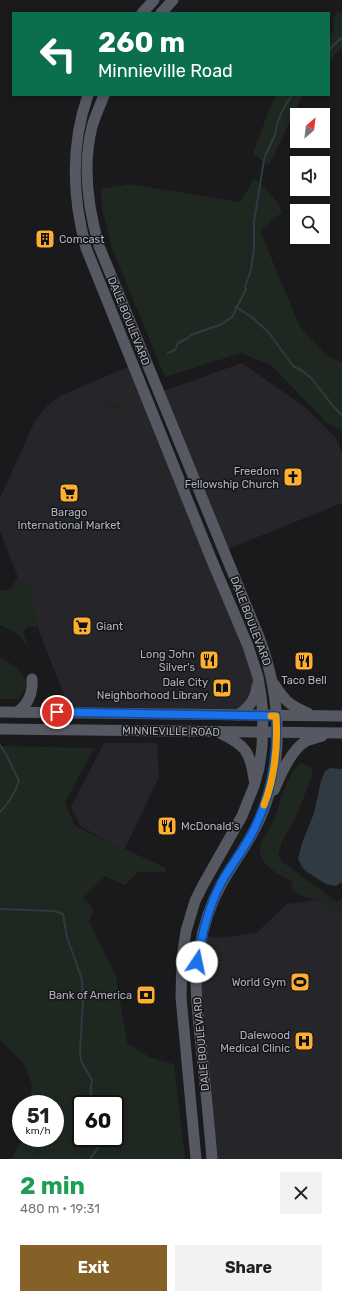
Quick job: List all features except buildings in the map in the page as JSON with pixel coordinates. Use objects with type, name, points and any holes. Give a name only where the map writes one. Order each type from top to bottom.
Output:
[{"type":"main road","points":[[143,12],[154,0]]},
{"type":"main road","points":[[162,12],[173,0]]},
{"type":"main road","name":"DALE BOULEVARD","points":[[88,96],[79,128],[75,167],[77,208],[86,248],[210,556],[248,646],[258,677],[263,715],[259,768],[254,786],[242,816],[200,890],[190,914],[182,958],[181,997],[196,1159]]},
{"type":"main road","name":"DALE BOULEVARD","points":[[104,96],[92,126],[87,162],[89,207],[93,225],[99,246],[259,637],[272,681],[276,716],[277,732],[275,766],[265,803],[251,836],[215,895],[208,912],[197,962],[196,978],[198,1013],[212,1159]]},
{"type":"main road","points":[[238,715],[245,711],[253,701],[257,693],[258,677]]},
{"type":"main road","points":[[17,712],[30,698],[32,679]]},
{"type":"main road","points":[[272,681],[280,694],[290,705],[314,716]]},
{"type":"main road","name":"MINNIEVILLE ROAD","points":[[0,712],[342,716]]},
{"type":"main road","name":"MINNIEVILLE ROAD","points":[[0,729],[338,733]]},
{"type":"main road","points":[[218,732],[238,743],[246,751],[251,762],[254,786]]},
{"type":"main road","points":[[265,803],[274,791],[290,758],[299,747],[309,740],[338,733]]},
{"type":"shaded area","points":[[337,12],[342,13],[342,48],[335,54],[330,62],[330,36],[334,30],[333,18]]},
{"type":"shaded area","points":[[276,96],[303,96],[297,108],[290,108],[290,122],[269,165],[253,154],[270,107]]},
{"type":"shaded area","points":[[254,179],[263,186],[277,202],[282,212],[260,231],[300,327],[327,356],[342,363],[342,430],[328,424],[271,365],[241,353],[165,377],[112,248],[102,208],[101,189],[128,184],[240,202]]},
{"type":"shaded area","points":[[242,363],[306,408],[336,438],[342,453],[342,503],[223,551],[158,393]]},
{"type":"shaded area","points":[[133,365],[255,665],[256,694],[238,715],[71,713],[0,531],[0,498],[35,421],[47,406],[62,395]]},
{"type":"shaded area","points":[[104,399],[123,406],[124,409],[121,411],[104,404]]},
{"type":"shaded area","points":[[17,578],[27,584],[32,591],[34,609],[38,624],[36,627],[29,627],[25,629],[24,634],[28,647],[17,633],[0,625],[0,589],[6,591],[11,588]]},
{"type":"shaded area","points":[[0,657],[13,665],[25,680],[26,686],[18,699],[0,699]]},
{"type":"shaded area","points":[[104,743],[157,743],[159,777],[124,850],[80,826],[71,807]]},
{"type":"shaded area","points":[[0,746],[94,748],[65,802],[75,826],[166,868],[166,872],[138,872],[125,885],[105,876],[83,898],[94,910],[89,921],[116,977],[127,1043],[151,1058],[174,1064],[185,1159],[11,1159],[18,1147],[64,1147],[64,1095],[30,1095],[32,1085],[25,1065],[0,1040]]},
{"type":"shaded area","points":[[302,763],[309,766],[312,770],[312,776],[295,819],[282,841],[278,855],[285,864],[337,902],[342,899],[342,917],[340,913],[323,899],[306,897],[291,889],[293,882],[269,867],[262,858],[260,852],[261,844],[274,820],[289,780],[297,766]]},
{"type":"shaded area","points":[[330,768],[342,769],[342,882],[336,886],[326,884],[307,872],[302,867],[298,859],[302,843],[314,813],[321,781],[325,771]]},
{"type":"shaded area","points":[[323,899],[340,913],[342,917],[342,1159],[212,1159],[196,978],[202,936],[219,938],[256,933],[287,904]]},
{"type":"waterway","points":[[330,49],[342,37]]},
{"type":"waterway","points":[[168,353],[175,350],[178,343],[191,335],[222,324],[232,317],[246,289],[245,287],[251,270],[254,248],[254,222],[264,160],[275,135],[277,124],[283,109],[291,96]]},
{"type":"waterway","points":[[236,307],[253,318],[269,333],[293,366],[304,372],[312,379],[342,415]]},
{"type":"waterway","points":[[0,745],[19,781],[16,790],[0,812]]},
{"type":"waterway","points":[[0,909],[54,911],[63,914],[67,938],[82,979],[83,1001],[80,1050],[81,1061],[92,1080],[91,1095]]},
{"type":"waterway","points":[[90,1159],[99,1147]]},
{"type":"slow traffic","points":[[264,805],[275,766],[278,736],[276,716],[271,716]]},
{"type":"place","name":"Comcast","points":[[45,239]]},
{"type":"place","name":"Freedom Fellowship Church","points":[[293,477]]},
{"type":"place","name":"Barago International Market","points":[[69,493]]},
{"type":"place","name":"Giant","points":[[82,626]]},
{"type":"place","name":"Long John Silver's","points":[[209,660]]},
{"type":"place","name":"Taco Bell","points":[[304,661]]},
{"type":"place","name":"Dale City Neighborhood Library","points":[[222,688]]},
{"type":"place","name":"McDonald's","points":[[167,826]]},
{"type":"place","name":"World Gym","points":[[300,982]]},
{"type":"place","name":"Bank of America","points":[[146,995]]},
{"type":"place","name":"Dalewood Medical Clinic","points":[[304,1041]]},
{"type":"route","points":[[57,712],[276,716],[278,736],[277,748],[270,788],[251,836],[215,895],[208,912],[197,962]]}]
